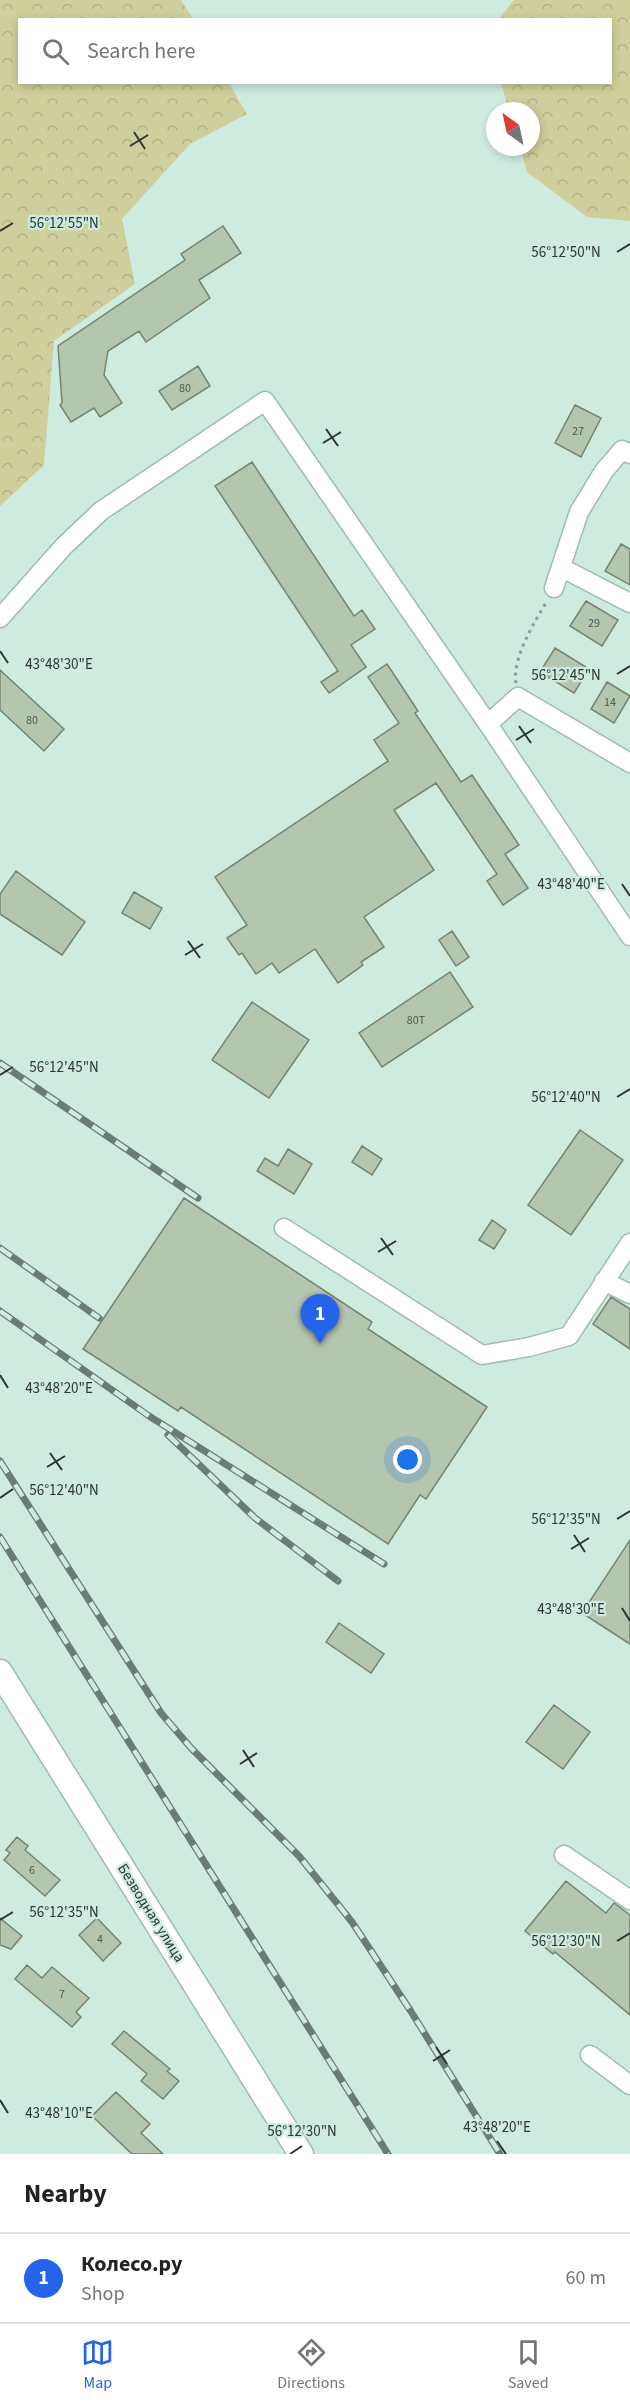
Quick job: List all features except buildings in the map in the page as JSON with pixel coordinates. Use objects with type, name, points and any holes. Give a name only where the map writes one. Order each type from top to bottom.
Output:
[{"type":"main road","name":"Безводная улица","points":[[0,1672],[301,2154]]},
{"type":"street","points":[[0,618],[64,546],[101,511],[265,401],[488,724],[630,936]]},
{"type":"street","points":[[554,588],[579,512],[604,471],[626,452]]},
{"type":"street","points":[[562,568],[630,603]]},
{"type":"street","points":[[488,724],[518,697],[630,763]]},
{"type":"street","points":[[284,1228],[482,1355],[529,1347],[569,1336],[630,1243]]},
{"type":"street","points":[[604,1281],[630,1294]]},
{"type":"street","points":[[564,1855],[630,1900]]},
{"type":"street","points":[[590,2055],[630,2085]]},
{"type":"path","points":[[518,697],[514,673],[528,633],[554,588]]},
{"type":"green space","points":[[0,0],[181,0],[192,18],[18,18],[18,84],[230,84],[247,114],[190,144],[122,219],[135,284],[54,341],[44,465],[0,506]]},
{"type":"green space","points":[[514,0],[630,0],[630,221],[587,217],[527,172],[523,156],[540,156],[540,102],[506,102],[501,84],[612,84],[612,18],[500,18]]},
{"type":"railway","points":[[0,1063],[198,1198]]},
{"type":"railway","points":[[0,1248],[99,1318]]},
{"type":"railway","points":[[0,1311],[149,1416],[384,1564]]},
{"type":"railway","points":[[168,1435],[255,1518],[338,1581]]},
{"type":"railway","points":[[0,1461],[161,1713],[191,1748],[299,1856],[352,1922],[500,2154]]},
{"type":"railway","points":[[0,1537],[388,2154]]},
{"type":"place","name":"Колесо.ру","points":[[320,1344]]}]
